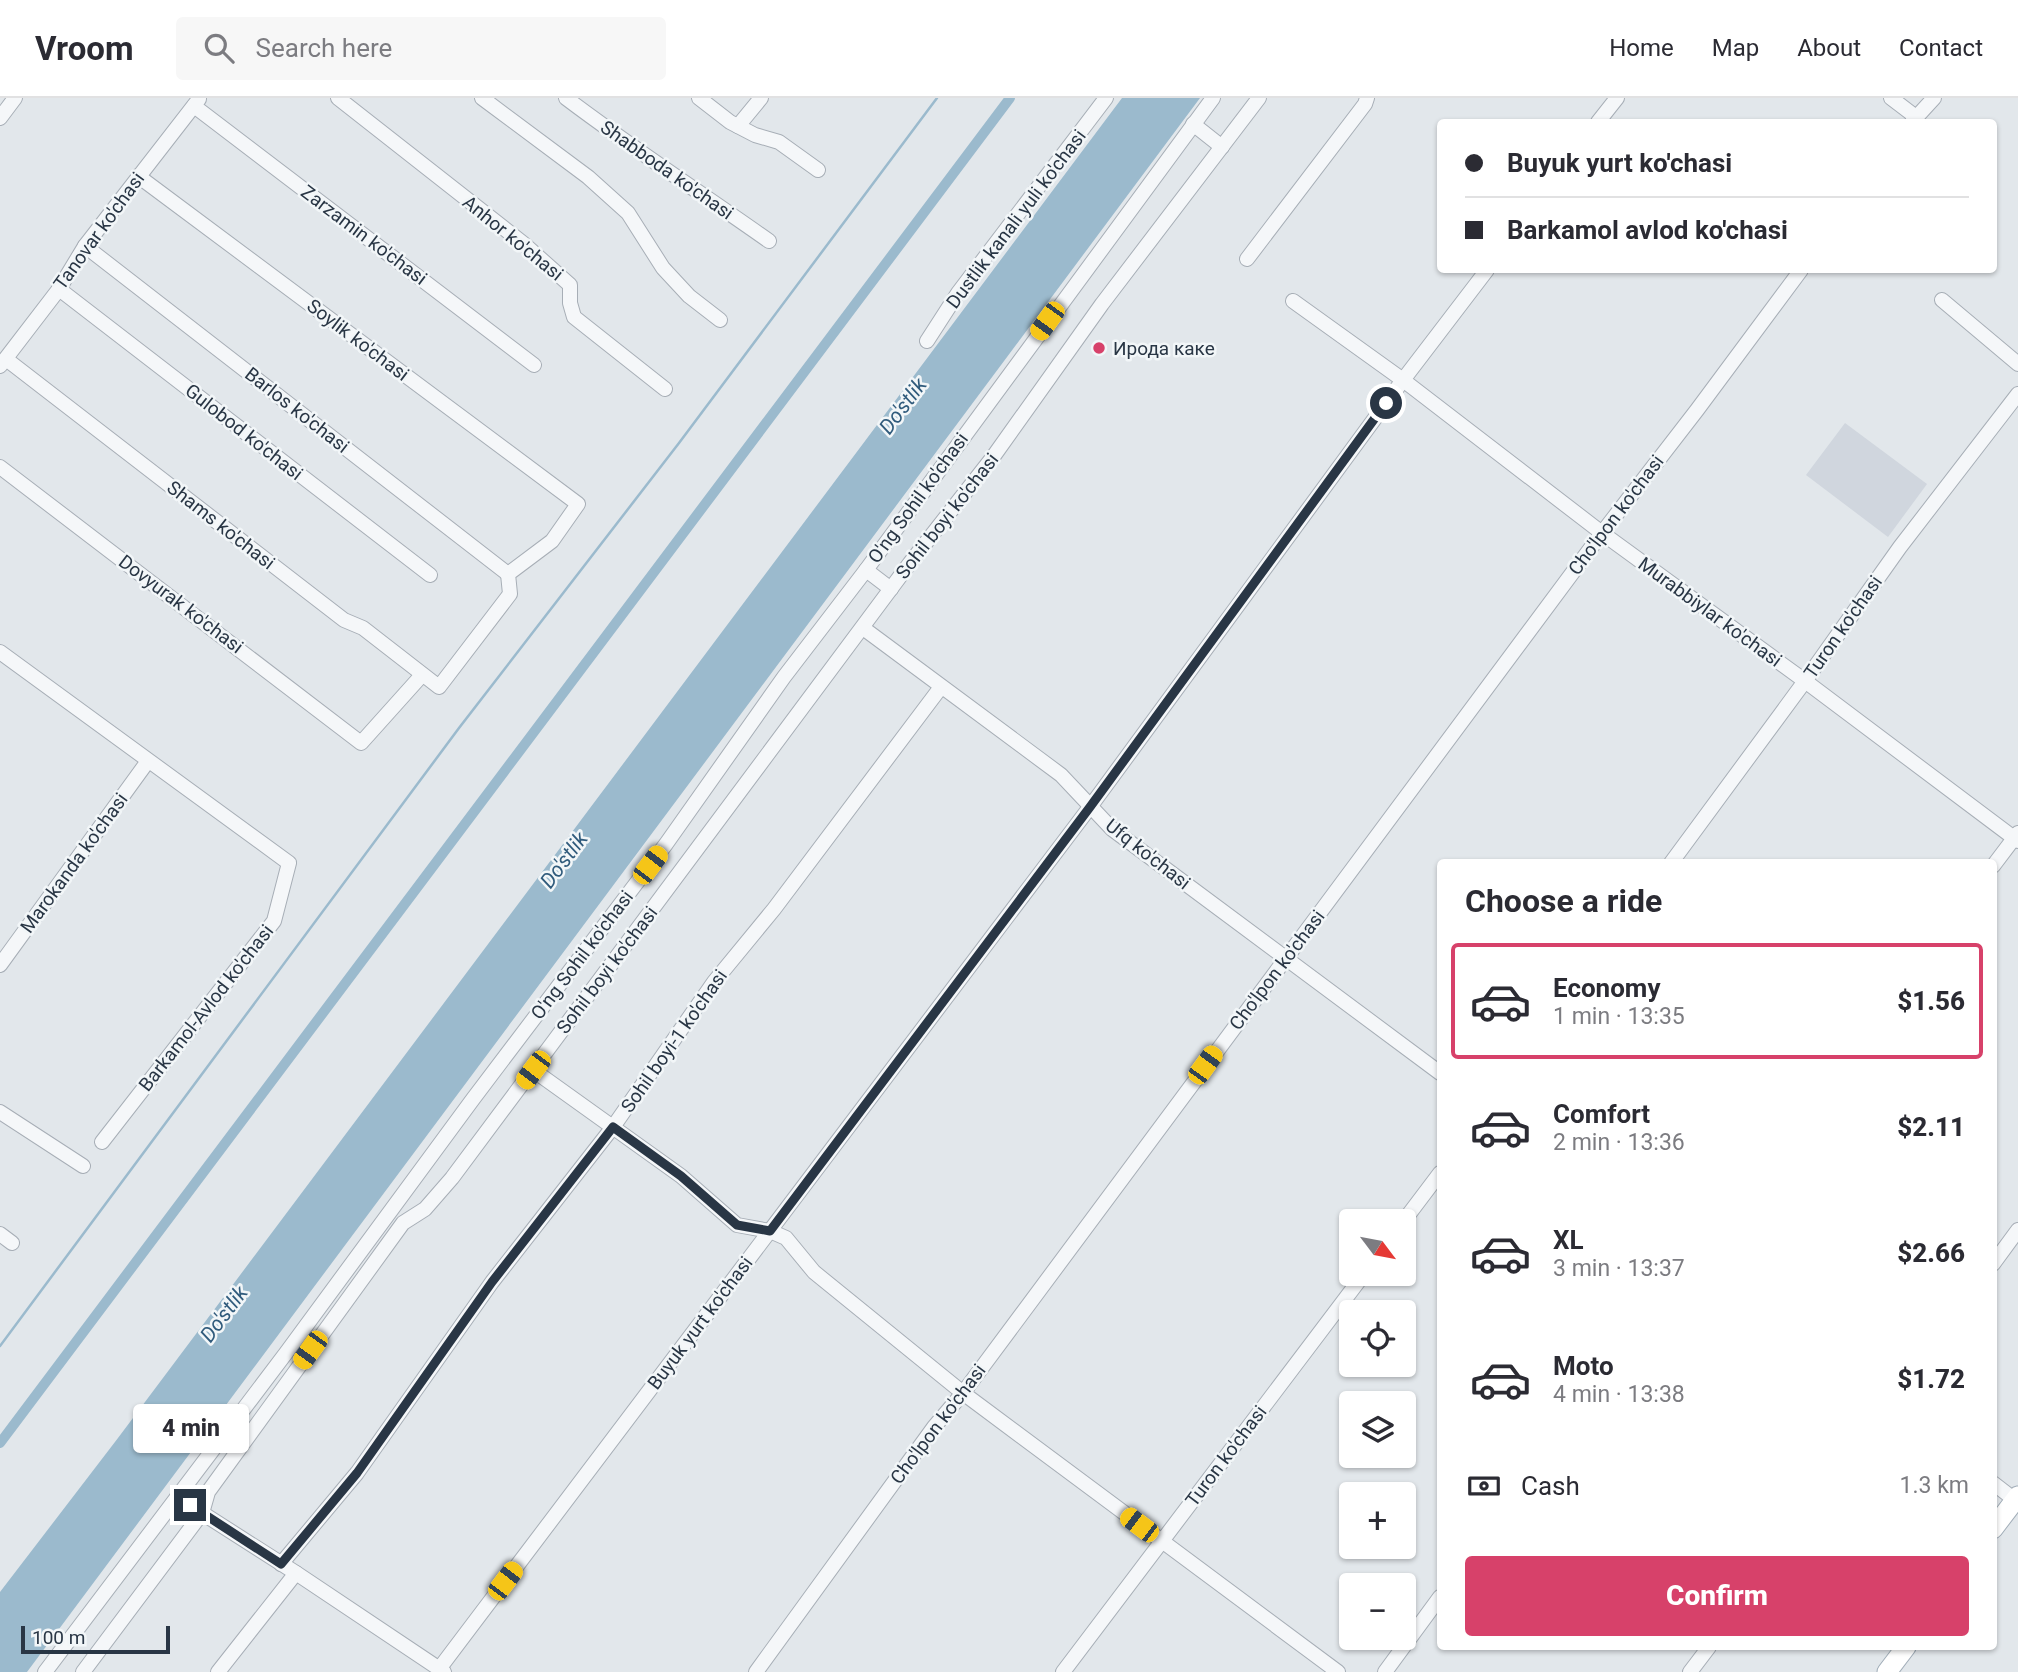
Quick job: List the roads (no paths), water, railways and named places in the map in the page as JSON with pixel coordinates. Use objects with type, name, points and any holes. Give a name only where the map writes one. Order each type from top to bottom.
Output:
[{"type":"main road","points":[[1997,1524],[2016,1498]]},
{"type":"main road","points":[[1887,1672],[1904,1650]]},
{"type":"street","points":[[0,118],[15,98]]},
{"type":"street","name":"Anhor ko'chasi","points":[[338,98],[524,244],[570,285],[570,303],[574,317],[666,389]]},
{"type":"street","points":[[482,98],[588,177],[628,213],[663,268],[690,296],[720,320]]},
{"type":"street","name":"Shabboda ko'chasi","points":[[566,98],[624,143],[683,180],[769,242]]},
{"type":"street","points":[[699,98],[738,126],[755,135],[779,142],[818,170]]},
{"type":"street","points":[[738,126],[761,98]]},
{"type":"street","name":"Dustlik kanali yuli ko'chasi","points":[[927,341],[958,293],[1106,98]]},
{"type":"street","name":"O'ng Sohil ko'chasi","points":[[45,1672],[666,844],[784,677],[866,570],[1213,98]]},
{"type":"street","name":"Sohil boyi ko'chasi","points":[[83,1672],[202,1513],[208,1492],[403,1223],[425,1209],[452,1178],[692,858],[733,799],[993,457],[1102,304],[1259,98]]},
{"type":"street","points":[[1247,259],[1367,98]]},
{"type":"street","points":[[1600,119],[1617,98]]},
{"type":"street","points":[[1891,98],[1913,119]]},
{"type":"street","points":[[1915,119],[1934,98]]},
{"type":"street","name":"Tanovar ko'chasi","points":[[3,362],[59,289],[85,246],[197,102]]},
{"type":"street","name":"Zarzamin ko'chasi","points":[[197,102],[534,365]]},
{"type":"street","points":[[1193,124],[1223,147]]},
{"type":"street","name":"Soylik ko'chasi","points":[[138,176],[578,504],[552,541],[508,574]]},
{"type":"street","name":"Barlos ko'chasi","points":[[85,246],[508,574]]},
{"type":"street","name":"Buyuk yurt ko'chasi","points":[[442,1670],[1090,807],[1403,380],[1485,273]]},
{"type":"street","name":"Cho'lpon ko'chasi","points":[[756,1672],[934,1427],[1799,273]]},
{"type":"street","name":"Gulobod ko'chasi","points":[[59,289],[430,575]]},
{"type":"street","points":[[1942,300],[2018,364]]},
{"type":"street","name":"Murabbiylar ko'chasi","points":[[1293,301],[1403,380],[1602,533],[2017,837]]},
{"type":"street","name":"Shams ko'chasi","points":[[3,362],[344,620],[363,628],[439,687],[510,594],[508,574]]},
{"type":"street","name":"Turon ko'chasi","points":[[1674,859],[1900,547],[2018,394]]},
{"type":"street","name":"Dovyurak ko'chasi","points":[[0,467],[361,743],[422,675]]},
{"type":"street","points":[[866,570],[891,589]]},
{"type":"street","name":"Ufq ko'chasi","points":[[863,628],[1061,775],[1112,829],[1437,1071]]},
{"type":"street","points":[[0,652],[148,761]]},
{"type":"street","name":"Sohil boyi-1 ko'chasi","points":[[281,1564],[357,1473],[492,1282],[613,1127],[714,982],[774,909],[941,687]]},
{"type":"street","name":"Barkamol-Avlod ko'chasi","points":[[102,1142],[274,921],[289,863],[148,761]]},
{"type":"street","name":"Marokanda ko'chasi","points":[[0,965],[148,761]]},
{"type":"street","points":[[1997,861],[2017,837]]},
{"type":"street","points":[[533,1070],[681,1176],[737,1225],[770,1231],[786,1238],[814,1272],[962,1393],[1338,1672]]},
{"type":"street","points":[[0,1112],[83,1166]]},
{"type":"street","points":[[1413,1209],[1437,1177]]},
{"type":"street","points":[[1997,1259],[2018,1230]]},
{"type":"street","name":"Turon ko'chasi","points":[[1063,1672],[1355,1286]]},
{"type":"street","points":[[1997,1486],[2016,1498]]},
{"type":"street","points":[[177,1497],[442,1670]]},
{"type":"street","points":[[218,1672],[296,1573]]},
{"type":"street","points":[[1385,1672],[1437,1601]]},
{"type":"street","points":[[1690,1672],[1707,1650]]},
{"type":"water","name":"Do'stlik","points":[[1122,98],[1200,98],[27,1672],[0,1672],[0,1592]]},
{"type":"waterway","points":[[0,1346],[459,728],[679,443],[937,98]]},
{"type":"waterway","points":[[0,1443],[1010,98]]},
{"type":"place","name":"Ирода каке","points":[[1099,348]]}]
